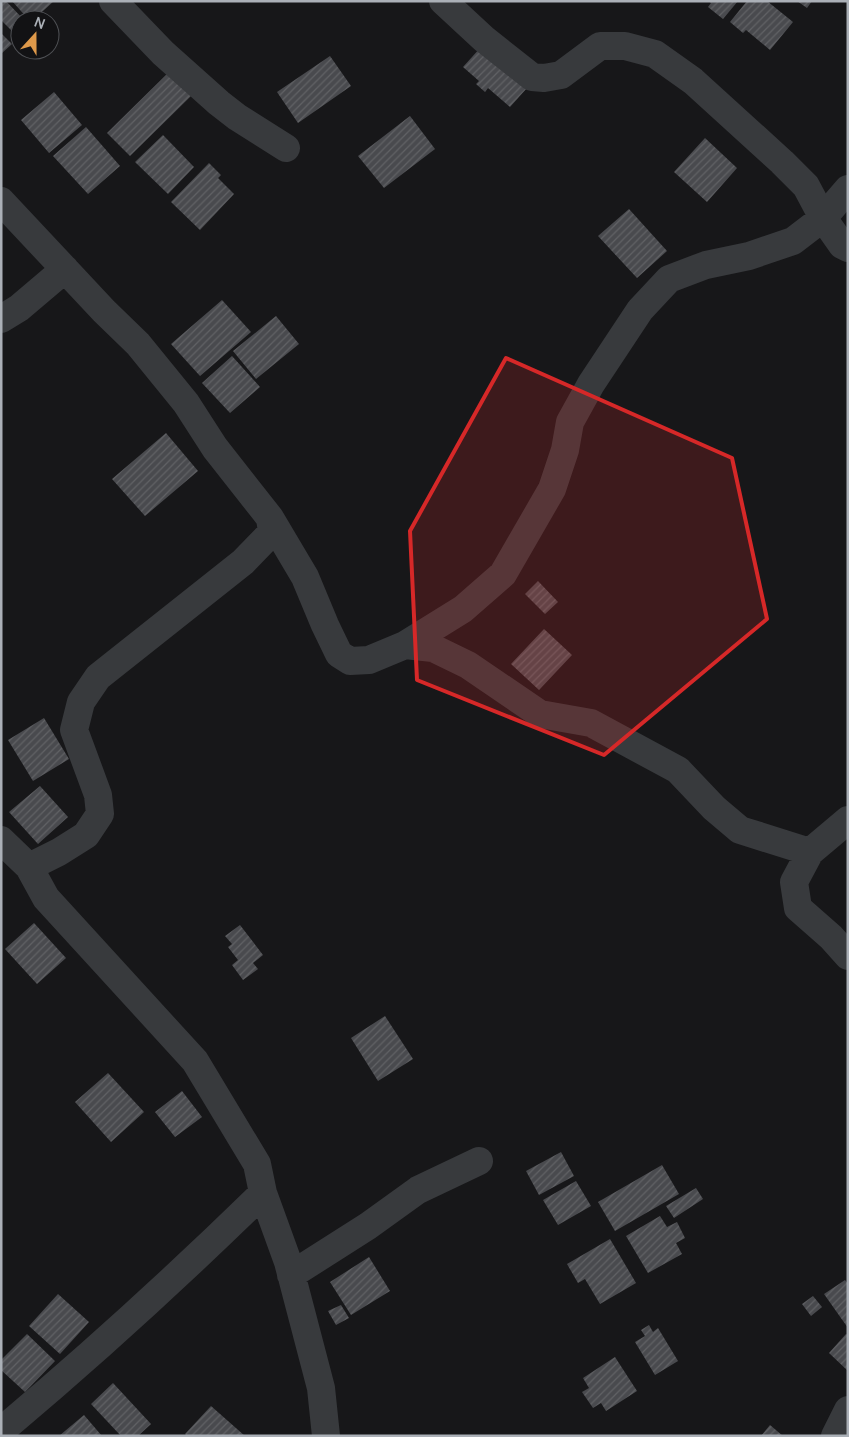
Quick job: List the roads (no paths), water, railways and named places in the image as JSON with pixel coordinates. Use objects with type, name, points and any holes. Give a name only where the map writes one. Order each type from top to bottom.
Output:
[{"type":"street","points":[[113,1],[163,53],[219,103],[237,117],[286,148]]},
{"type":"street","points":[[443,1],[484,39],[532,77],[544,78],[561,75],[600,46],[625,46],[655,54],[693,81],[806,186],[823,218],[842,245],[848,248]]},
{"type":"street","points":[[1,201],[138,344],[186,402],[215,448],[270,518],[305,577],[339,654],[350,661],[369,660],[405,645],[463,609],[503,574],[552,488],[565,450],[570,422],[591,384],[640,310],[669,279],[706,265],[748,256],[793,241],[823,218],[848,189]]},
{"type":"street","points":[[1,319],[19,308],[65,269]]},
{"type":"street","points":[[29,867],[59,852],[86,834],[100,814],[98,795],[74,730],[80,702],[98,677],[244,562],[272,532],[270,518]]},
{"type":"street","points":[[405,645],[433,648],[468,665],[540,714],[591,723],[678,770],[714,808],[740,830],[810,852]]},
{"type":"street","points":[[848,820],[810,852],[794,882],[798,908],[831,937],[848,956]]},
{"type":"street","points":[[2,844],[29,867],[46,898],[195,1061],[257,1164],[263,1193],[291,1276],[320,1388],[326,1436]]},
{"type":"street","points":[[291,1276],[368,1226],[418,1190],[479,1161]]},
{"type":"street","points":[[4,1425],[57,1384],[210,1245],[263,1193]]},
{"type":"street","points":[[835,1436],[848,1410]]}]
